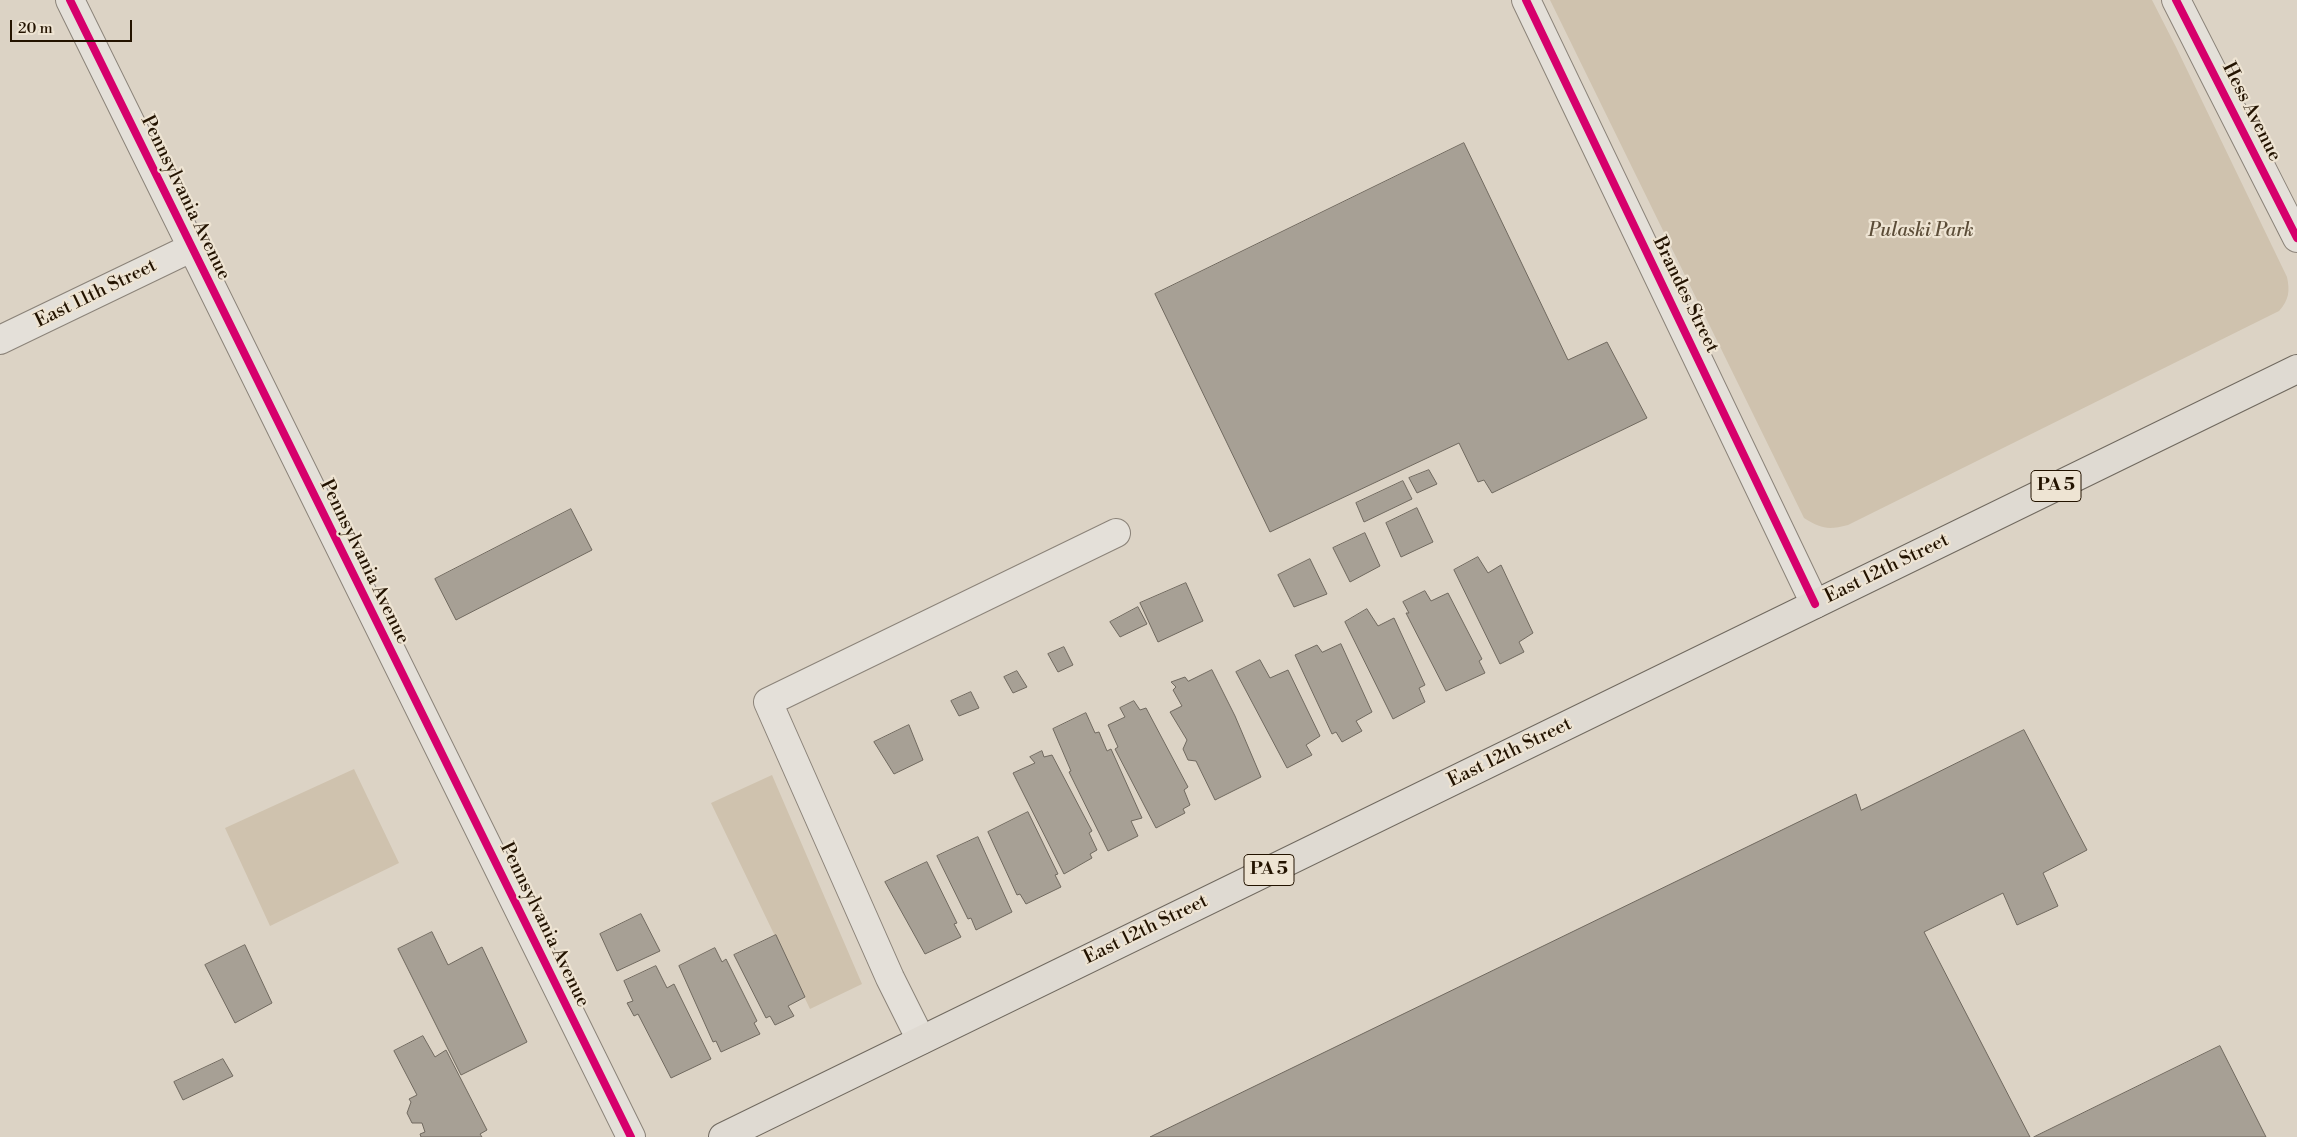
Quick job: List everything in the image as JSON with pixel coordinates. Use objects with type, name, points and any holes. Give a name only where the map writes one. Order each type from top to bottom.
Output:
[{"type":"main road","name":"East 12th Street","points":[[722,1137],[2297,369]]},
{"type":"street","name":"Pennsylvania Avenue","points":[[70,0],[631,1137]]},
{"type":"street","name":"Brandes Street","points":[[1526,0],[1816,604]]},
{"type":"street","name":"Hess Avenue","points":[[2176,0],[2297,238]]},
{"type":"street","name":"East 11th Street","points":[[0,340],[192,248]]},
{"type":"street","points":[[921,1040],[890,978],[768,702],[1116,534]]},
{"type":"green space","name":"Pulaski Park","points":[[1550,0],[2152,0],[2287,277],[2287,299],[2279,311],[1848,525],[1825,528],[1804,518]]},
{"type":"green space","points":[[354,769],[399,863],[270,926],[225,828]]},
{"type":"green space","points":[[772,775],[862,984],[810,1009],[711,803]]},
{"type":"building","points":[[1464,143],[1568,360],[1607,342],[1647,418],[1492,493],[1484,480],[1478,482],[1459,443],[1270,532],[1155,294]]},
{"type":"building","points":[[1429,470],[1437,484],[1417,493],[1409,478]]},
{"type":"building","points":[[1403,481],[1412,499],[1364,522],[1356,503]]},
{"type":"building","points":[[1417,508],[1433,542],[1401,557],[1386,523]]},
{"type":"building","points":[[571,509],[592,550],[456,620],[435,579]]},
{"type":"building","points":[[1365,533],[1380,566],[1350,582],[1333,548]]},
{"type":"building","points":[[1478,557],[1488,573],[1501,565],[1533,633],[1519,642],[1524,652],[1500,664],[1454,570]]},
{"type":"building","points":[[1310,559],[1327,594],[1294,607],[1278,575]]},
{"type":"building","points":[[1186,583],[1203,621],[1158,642],[1140,603]]},
{"type":"building","points":[[1425,591],[1431,601],[1448,593],[1482,659],[1479,661],[1485,673],[1446,691],[1406,613],[1409,613],[1403,602]]},
{"type":"building","points":[[1138,607],[1147,624],[1120,637],[1110,622]]},
{"type":"building","points":[[1367,609],[1378,626],[1394,618],[1425,685],[1419,688],[1425,702],[1393,719],[1345,622]]},
{"type":"building","points":[[1341,644],[1372,712],[1356,721],[1362,731],[1342,742],[1336,732],[1332,734],[1295,655],[1317,645],[1322,652]]},
{"type":"building","points":[[1064,647],[1073,665],[1058,672],[1048,654]]},
{"type":"building","points":[[1260,660],[1270,678],[1288,670],[1320,736],[1306,745],[1312,755],[1287,768],[1236,672]]},
{"type":"building","points":[[1212,670],[1235,716],[1261,777],[1215,800],[1196,761],[1188,760],[1183,749],[1187,740],[1170,712],[1182,706],[1173,690],[1176,687],[1171,682],[1185,677],[1188,681]]},
{"type":"building","points":[[1017,671],[1027,687],[1013,693],[1004,677]]},
{"type":"building","points":[[971,692],[979,708],[959,716],[951,701]]},
{"type":"building","points":[[1134,701],[1140,710],[1146,708],[1188,787],[1184,790],[1190,805],[1183,809],[1185,813],[1156,828],[1115,749],[1118,747],[1108,725],[1125,717],[1120,708]]},
{"type":"building","points":[[1086,713],[1095,733],[1099,732],[1107,751],[1111,749],[1142,818],[1131,821],[1138,836],[1108,851],[1069,772],[1071,771],[1053,729]]},
{"type":"building","points":[[909,725],[923,760],[894,774],[874,742]]},
{"type":"building","points":[[2024,730],[2087,850],[2043,873],[2058,906],[2017,925],[2003,893],[1924,932],[2030,1137],[1150,1137],[1856,794],[1861,810]]},
{"type":"building","points":[[1042,751],[1044,757],[1052,755],[1092,831],[1089,833],[1097,850],[1090,854],[1092,858],[1064,874],[1013,773],[1035,763],[1030,757]]},
{"type":"building","points":[[1028,812],[1058,874],[1055,875],[1061,887],[1026,904],[1020,894],[1017,895],[988,832]]},
{"type":"building","points":[[978,837],[1012,912],[976,930],[971,918],[968,919],[937,856]]},
{"type":"building","points":[[927,862],[957,923],[954,924],[961,937],[925,954],[885,882]]},
{"type":"building","points":[[641,914],[660,951],[617,971],[600,934]]},
{"type":"building","points":[[432,932],[448,965],[482,947],[527,1042],[461,1075],[398,949]]},
{"type":"building","points":[[776,935],[805,997],[788,1006],[794,1016],[775,1025],[770,1016],[766,1018],[734,955]]},
{"type":"building","points":[[245,945],[272,1003],[235,1023],[205,965]]},
{"type":"building","points":[[715,948],[722,962],[726,959],[757,1021],[754,1023],[760,1034],[721,1052],[716,1041],[713,1042],[679,966]]},
{"type":"building","points":[[656,966],[667,988],[674,984],[711,1059],[671,1078],[638,1014],[634,1016],[627,1003],[633,1001],[624,981]]},
{"type":"building","points":[[423,1036],[435,1057],[446,1050],[487,1130],[480,1134],[482,1137],[421,1137],[420,1134],[425,1132],[422,1123],[412,1123],[407,1113],[411,1102],[409,1099],[417,1095],[394,1051]]},
{"type":"building","points":[[2220,1046],[2266,1137],[2034,1137]]},
{"type":"building","points":[[223,1059],[233,1076],[183,1100],[174,1082]]},
{"type":"cycle path","points":[[70,0],[631,1137]]},
{"type":"cycle path","points":[[1526,0],[1815,604]]},
{"type":"cycle path","points":[[2176,0],[2297,238]]}]
